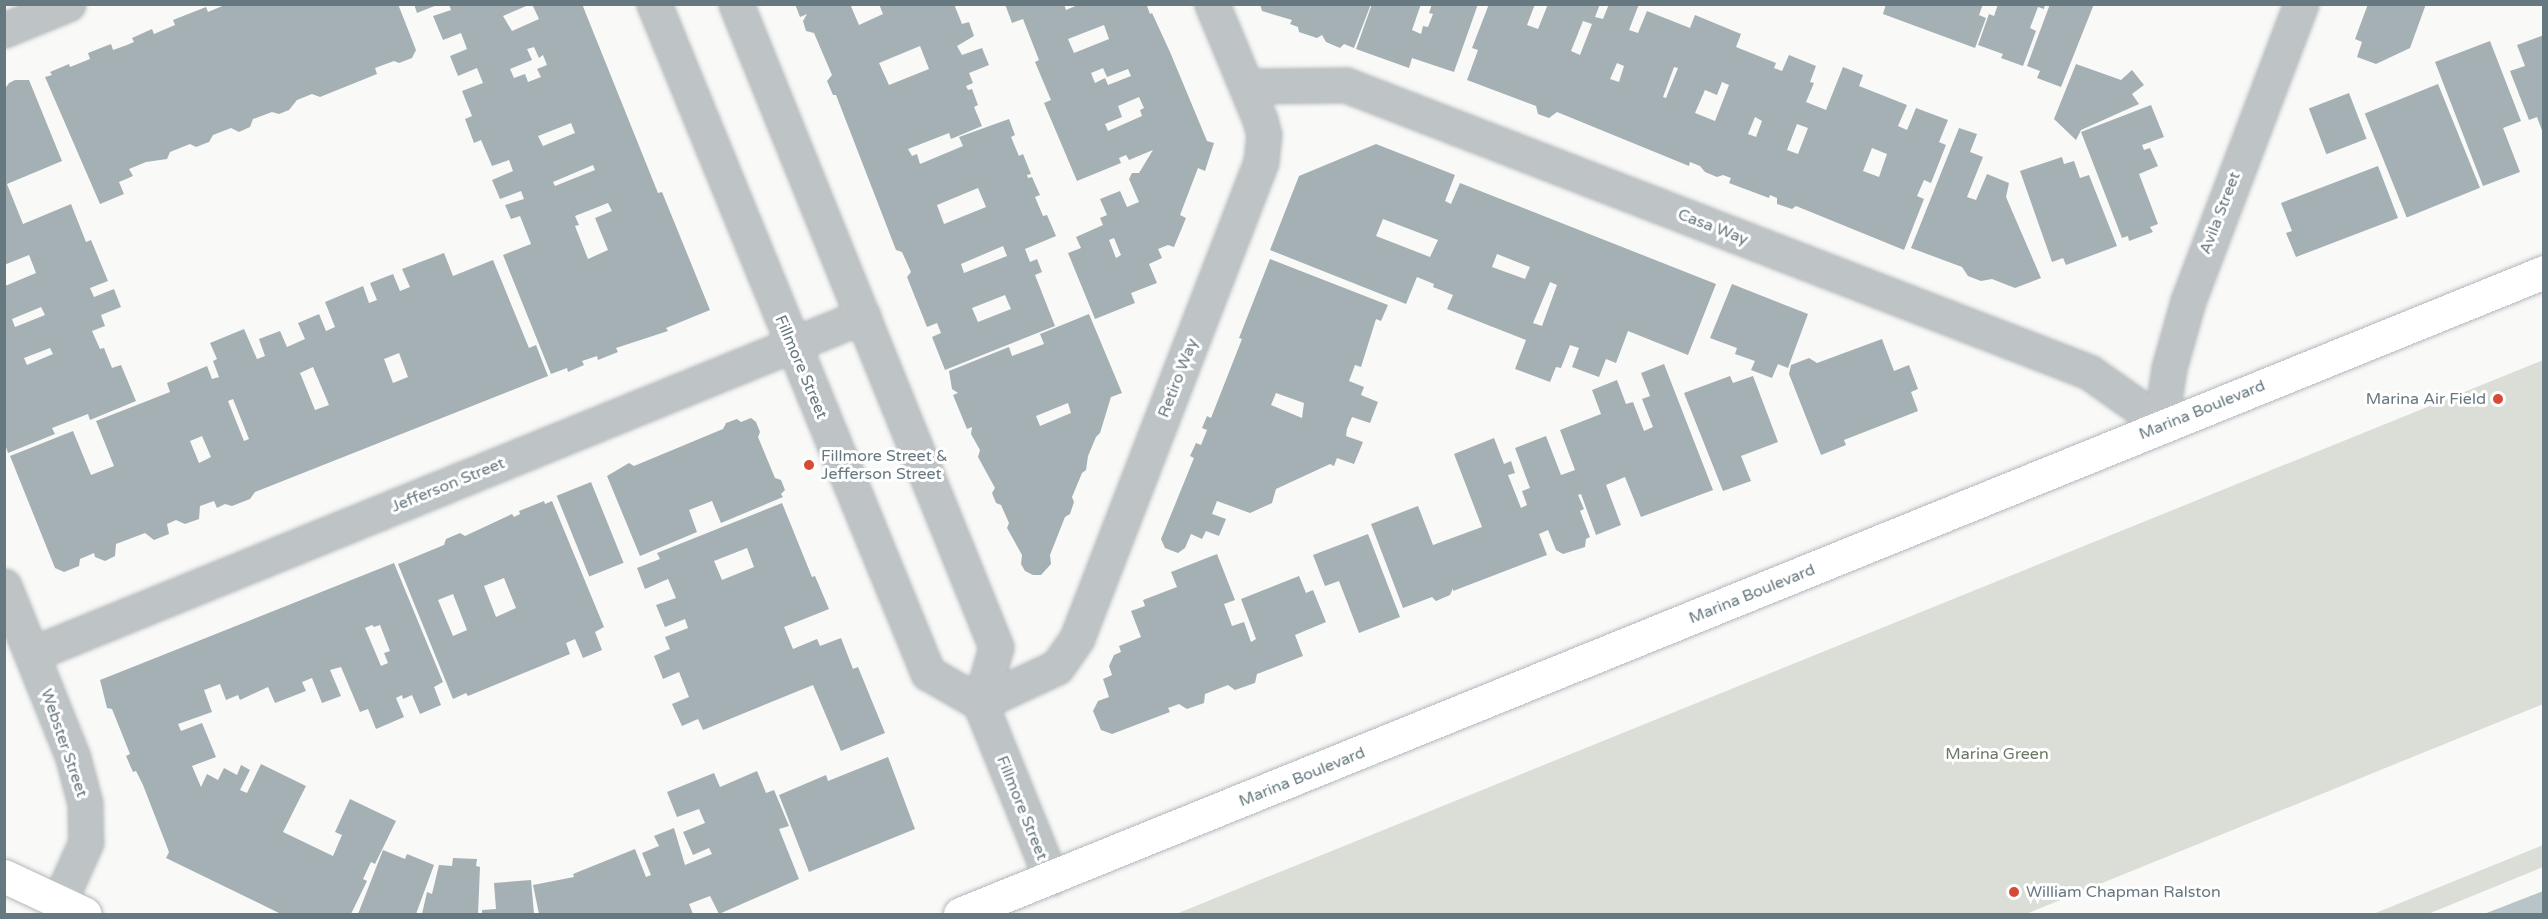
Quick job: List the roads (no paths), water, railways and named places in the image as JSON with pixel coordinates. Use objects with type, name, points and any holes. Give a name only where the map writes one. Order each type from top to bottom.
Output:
[{"type":"main road","name":"Marina Boulevard","points":[[960,915],[2544,272]]},
{"type":"main road","points":[[4,876],[72,908]]},
{"type":"street","points":[[4,30],[68,4]]},
{"type":"street","name":"Fillmore Street","points":[[654,4],[928,673],[980,704],[1052,878]]},
{"type":"street","points":[[736,4],[996,646],[980,704]]},
{"type":"street","name":"Retiro Way","points":[[980,704],[1057,667],[1077,638],[1261,162],[1264,135],[1212,4]]},
{"type":"street","name":"Avila Street","points":[[2160,427],[2169,368],[2188,301],[2290,8]]},
{"type":"street","name":"Casa Way","points":[[1246,86],[1346,85],[2090,372],[2140,408],[2160,427]]},
{"type":"street","name":"Jefferson Street","points":[[32,654],[863,316]]},
{"type":"street","name":"Webster Street","points":[[4,586],[73,758],[86,814],[86,842],[72,908]]},
{"type":"place","name":"Marina Air Field","points":[[2498,399]]},
{"type":"place","name":"Fillmore Street & Jefferson Street","points":[[809,465]]},
{"type":"place","name":"William Chapman Ralston","points":[[2014,892]]},
{"type":"park label","name":"Marina Green","points":[[1997,754]]}]
